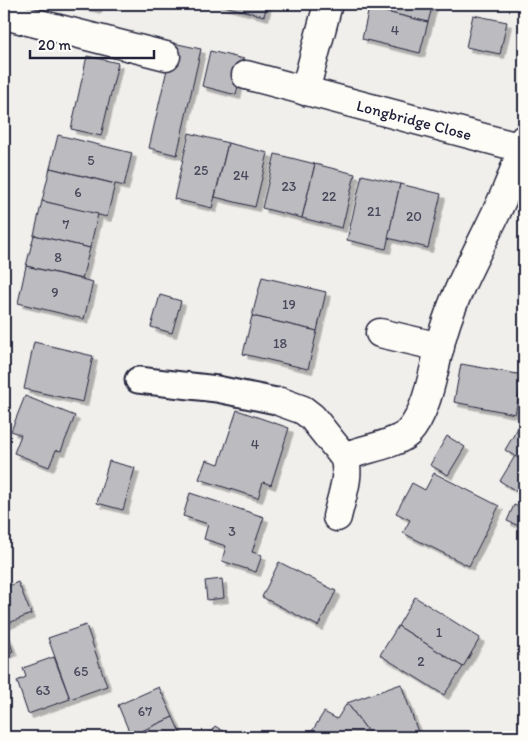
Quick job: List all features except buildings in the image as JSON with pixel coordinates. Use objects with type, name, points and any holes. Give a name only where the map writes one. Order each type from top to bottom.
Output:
[{"type":"street","points":[[305,91],[328,4]]},
{"type":"street","points":[[4,15],[166,56]]},
{"type":"street","name":"Longbridge Close","points":[[246,76],[523,144],[511,181],[449,313],[422,410],[408,432],[399,438],[344,457]]},
{"type":"street","points":[[380,332],[440,347]]},
{"type":"street","points":[[281,402],[303,410],[312,417],[344,457],[347,464],[346,473],[337,517]]},
{"type":"lane","points":[[138,380],[217,389],[281,402]]}]
